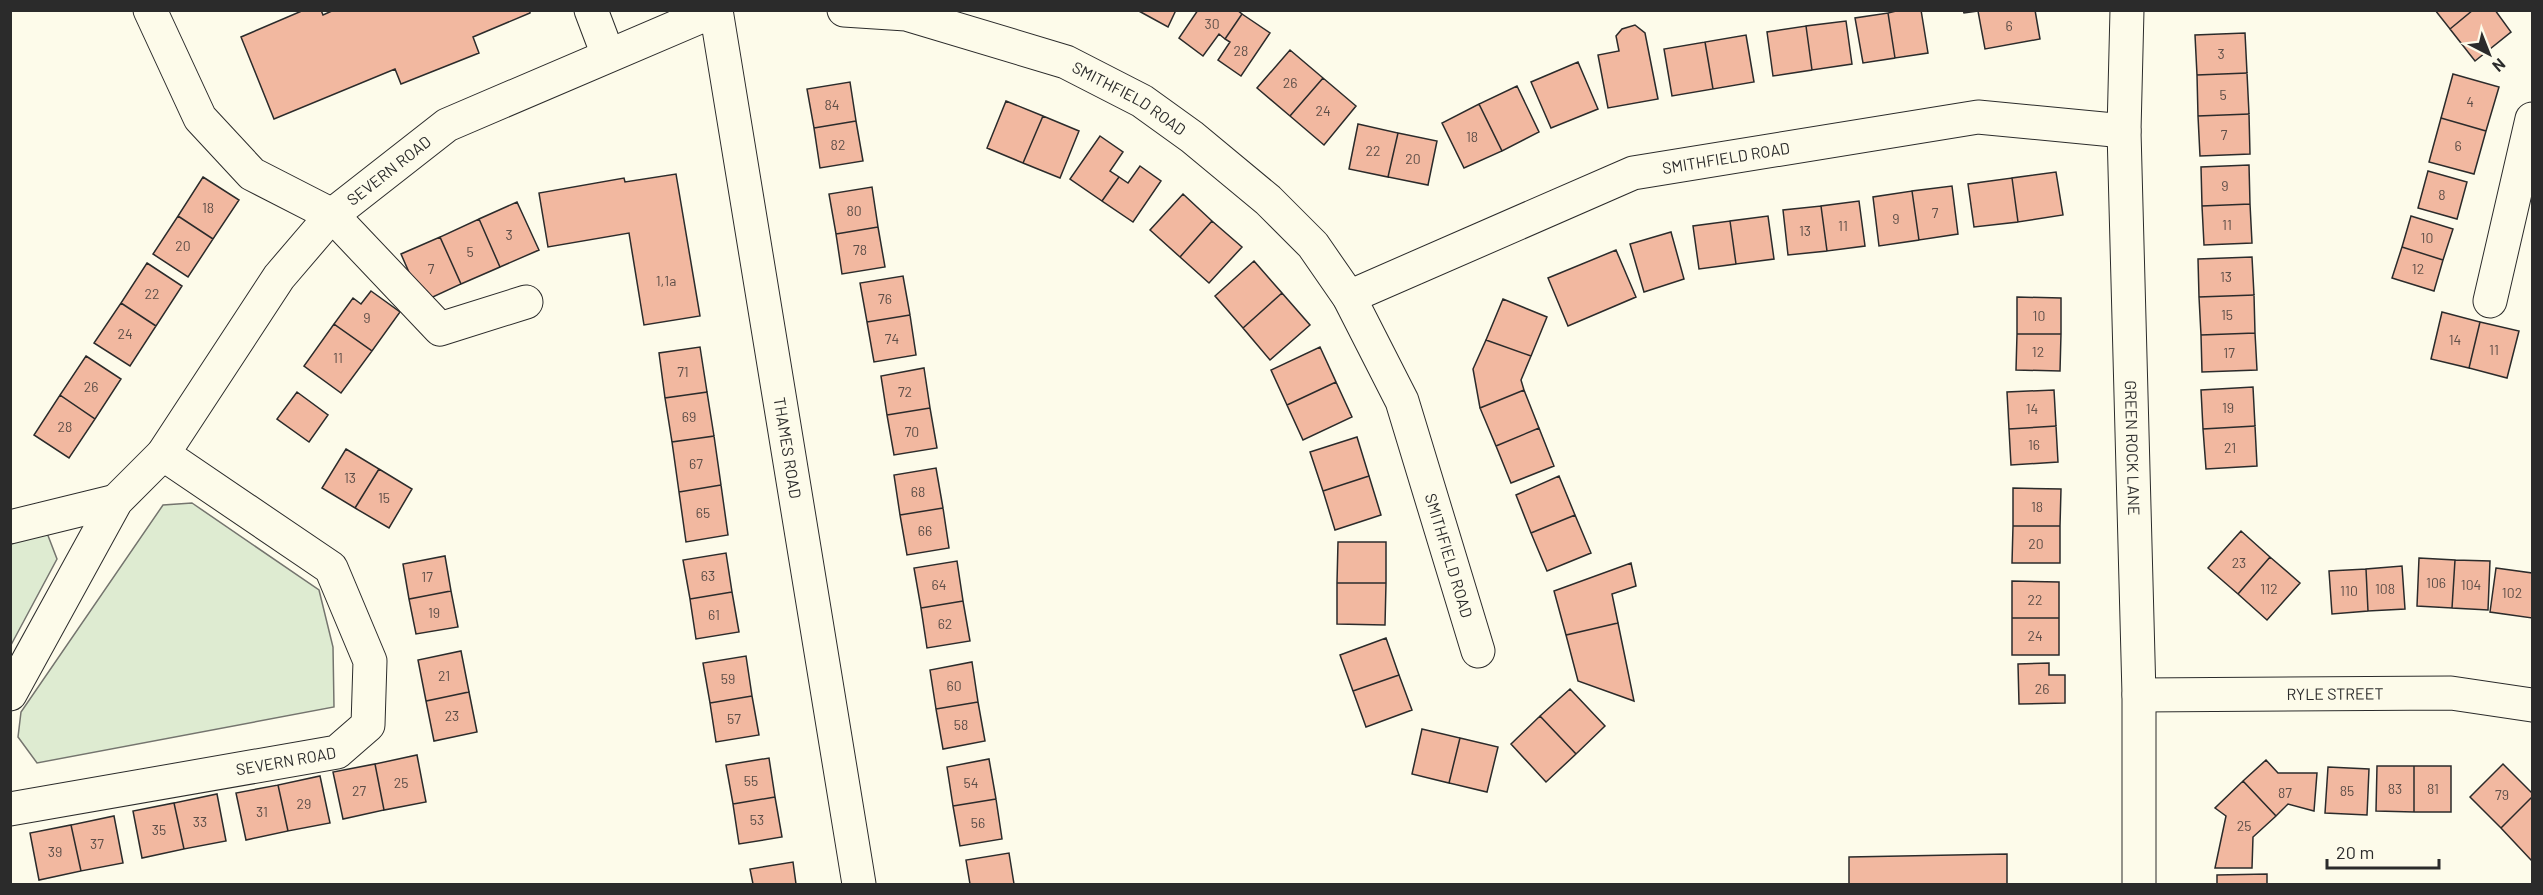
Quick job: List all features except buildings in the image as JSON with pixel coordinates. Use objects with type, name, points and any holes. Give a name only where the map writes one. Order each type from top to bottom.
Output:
[{"type":"street","points":[[150,10],[200,118],[252,174],[332,215],[440,329],[526,302]]},
{"type":"street","points":[[591,10],[608,55]]},
{"type":"street","name":"SEVERN ROAD","points":[[10,694],[116,501],[163,454],[279,277],[332,215],[447,125],[716,10]]},
{"type":"street","name":"THAMES ROAD","points":[[716,10],[859,885]]},
{"type":"street","name":"SMITHFIELD ROAD","points":[[844,10],[906,15],[1001,41],[1066,62],[1142,101],[1192,137],[1268,200],[1313,245],[1349,297],[1402,401],[1478,651]]},
{"type":"street","name":"GREEN ROCK LANE","points":[[2127,10],[2124,131],[2139,695],[2139,885]]},
{"type":"street","name":"SMITHFIELD ROAD","points":[[1349,297],[1633,173],[1978,117],[2124,131]]},
{"type":"street","points":[[2490,300],[2532,119]]},
{"type":"street","name":"SEVERN ROAD","points":[[10,809],[337,752],[368,725],[370,661],[331,568],[163,454]]},
{"type":"street","points":[[10,527],[116,501]]},
{"type":"street","name":"RYLE STREET","points":[[2139,695],[2451,693],[2532,705]]},
{"type":"green space","points":[[192,503],[319,590],[333,647],[334,707],[37,763],[18,737],[21,712],[163,505]]},
{"type":"green space","points":[[47,533],[57,559],[11,645],[11,543]]}]
